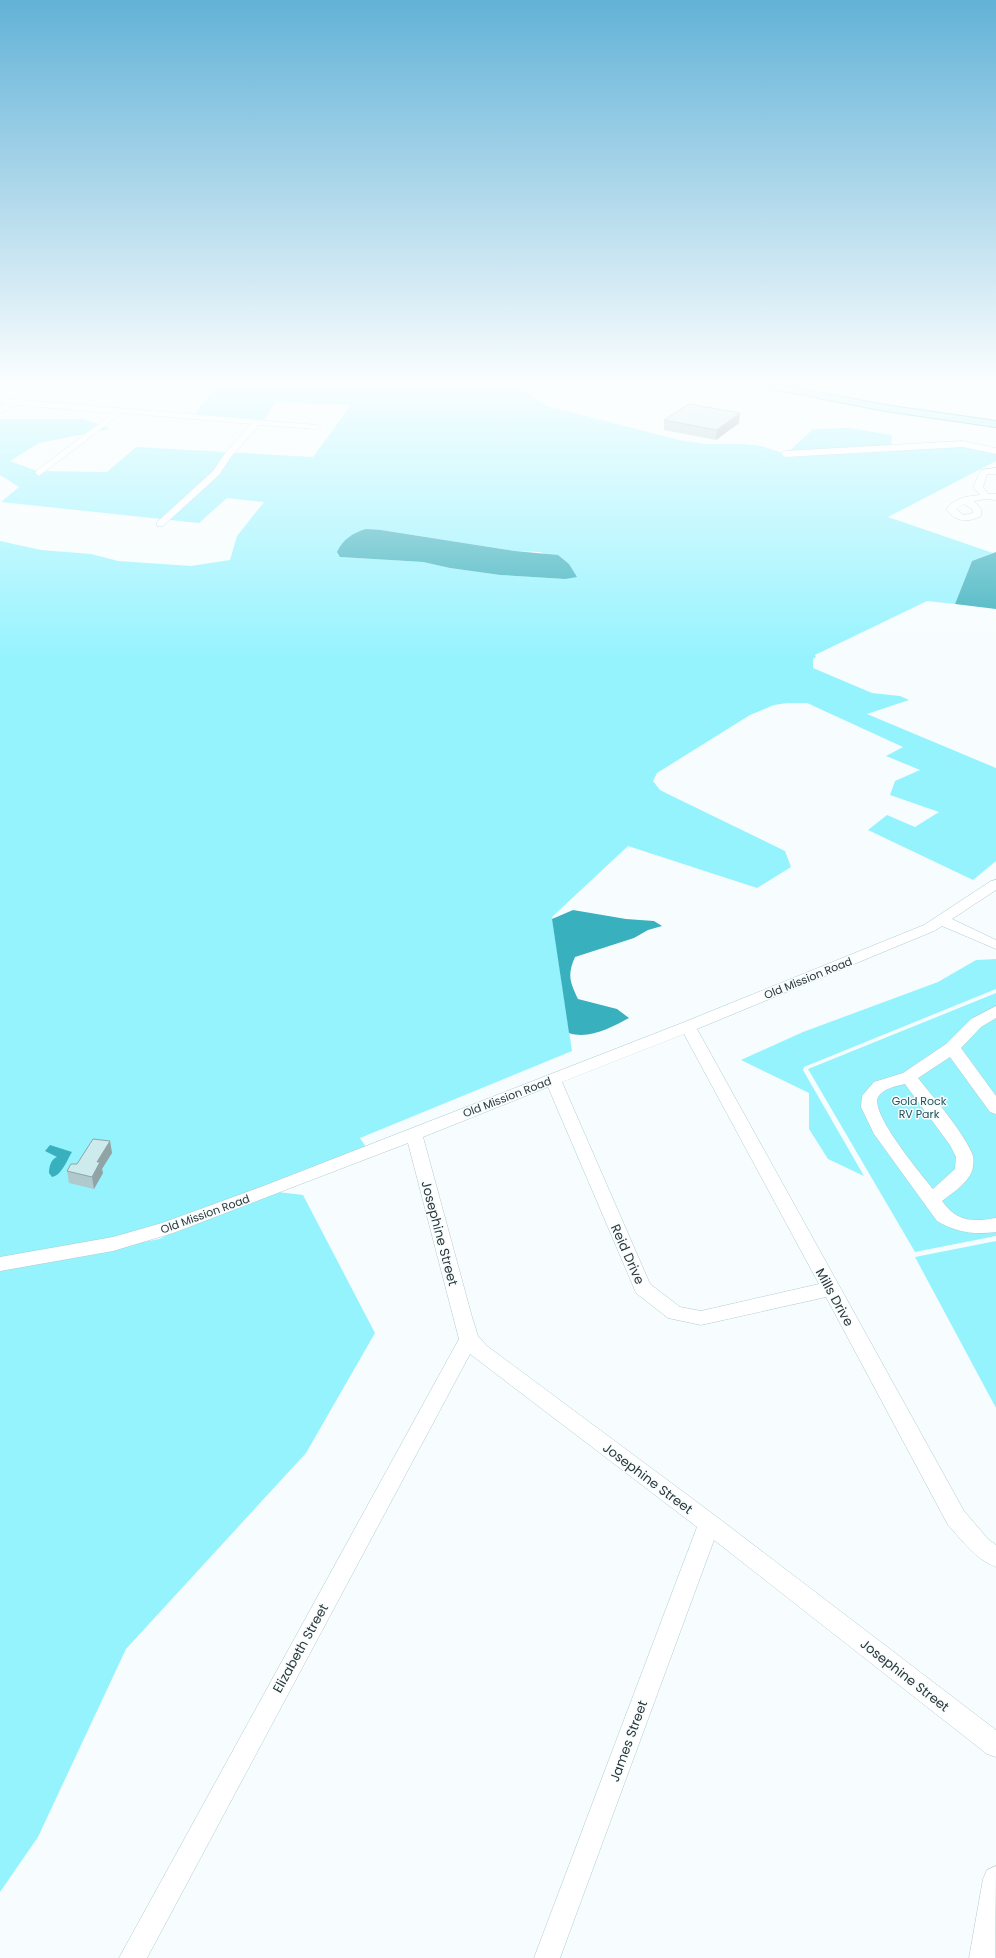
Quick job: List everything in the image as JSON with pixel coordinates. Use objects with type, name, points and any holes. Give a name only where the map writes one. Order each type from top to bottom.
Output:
[{"type":"street","points":[[160,524],[211,477]]},
{"type":"street","points":[[981,477],[978,487],[983,497],[986,501],[996,502]]},
{"type":"street","points":[[964,500],[983,497],[996,497]]},
{"type":"street","name":"Old Mission Road","points":[[0,1264],[113,1244],[167,1228],[414,1134],[688,1027],[929,928],[996,884]]},
{"type":"street","points":[[942,920],[996,946]]},
{"type":"street","points":[[996,1011],[976,1023],[952,1048],[909,1077],[880,1086],[870,1096],[869,1107],[880,1130],[943,1216],[958,1225],[983,1228],[996,1225]]},
{"type":"street","name":"Mills Drive","points":[[688,1027],[956,1518],[980,1546],[996,1557]]},
{"type":"street","points":[[952,1048],[996,1108]]},
{"type":"street","points":[[909,1077],[957,1142],[965,1158],[964,1170],[954,1182],[932,1200]]},
{"type":"street","name":"Reid Drive","points":[[553,1080],[643,1288],[675,1313],[701,1318],[831,1289]]},
{"type":"street","name":"Josephine Street","points":[[414,1134],[469,1339],[480,1352],[709,1524],[996,1745]]},
{"type":"street","name":"Elizabeth Street","points":[[132,1958],[469,1339]]},
{"type":"street","name":"James Street","points":[[547,1958],[709,1524]]},
{"type":"street","points":[[982,1958],[996,1879]]},
{"type":"green space","points":[[4,477],[964,477],[888,517],[993,553],[972,561],[955,604],[927,601],[815,655],[816,657],[813,659],[813,668],[872,693],[900,696],[909,700],[867,714],[996,768],[996,861],[973,880],[868,830],[887,815],[915,827],[939,812],[890,795],[895,781],[920,770],[886,756],[903,747],[807,703],[787,703],[774,705],[750,715],[657,773],[653,781],[660,790],[785,851],[791,867],[757,888],[628,846],[552,917],[572,1051],[360,1138],[366,1147],[166,1224],[112,1239],[0,1259],[0,541],[41,550],[91,554],[118,561],[191,566],[230,560],[237,536],[264,502],[227,498],[199,523],[1,502],[19,487]],"holes":[[[381,530],[515,551],[540,552],[569,564],[573,572],[565,579],[500,575],[450,568],[423,562],[340,557]]]},
{"type":"green space","points":[[996,959],[996,989],[804,1067],[803,1070],[864,1176],[828,1159],[809,1129],[809,1093],[741,1060],[803,1032],[938,982],[976,960]]},
{"type":"green space","name":"Gold Rock RV Park","points":[[996,993],[996,1236],[915,1252],[808,1069]]},
{"type":"green space","points":[[278,1192],[303,1195],[375,1333],[306,1453],[126,1649],[38,1837],[0,1892],[0,1270],[159,1239],[184,1227]]},
{"type":"green space","points":[[996,1241],[996,1408],[915,1257]]},
{"type":"shaded area","points":[[366,529],[381,530],[515,551],[558,555],[569,564],[577,577],[565,579],[500,575],[450,568],[423,562],[340,557],[337,552],[342,543],[357,532]]},
{"type":"shaded area","points":[[996,552],[996,609],[955,604],[972,561]]},
{"type":"shaded area","points":[[573,910],[626,919],[654,921],[662,926],[648,930],[634,938],[575,957],[570,978],[578,999],[617,1009],[629,1018],[600,1032],[584,1035],[569,1033],[552,919]]},
{"type":"shaded area","points":[[50,1145],[72,1152],[59,1173],[52,1177],[49,1173],[50,1166],[52,1161],[57,1157],[45,1151]]},
{"type":"building","points":[[93,1139],[110,1141],[97,1162],[100,1162],[92,1177],[67,1171],[71,1164],[77,1164]]}]
